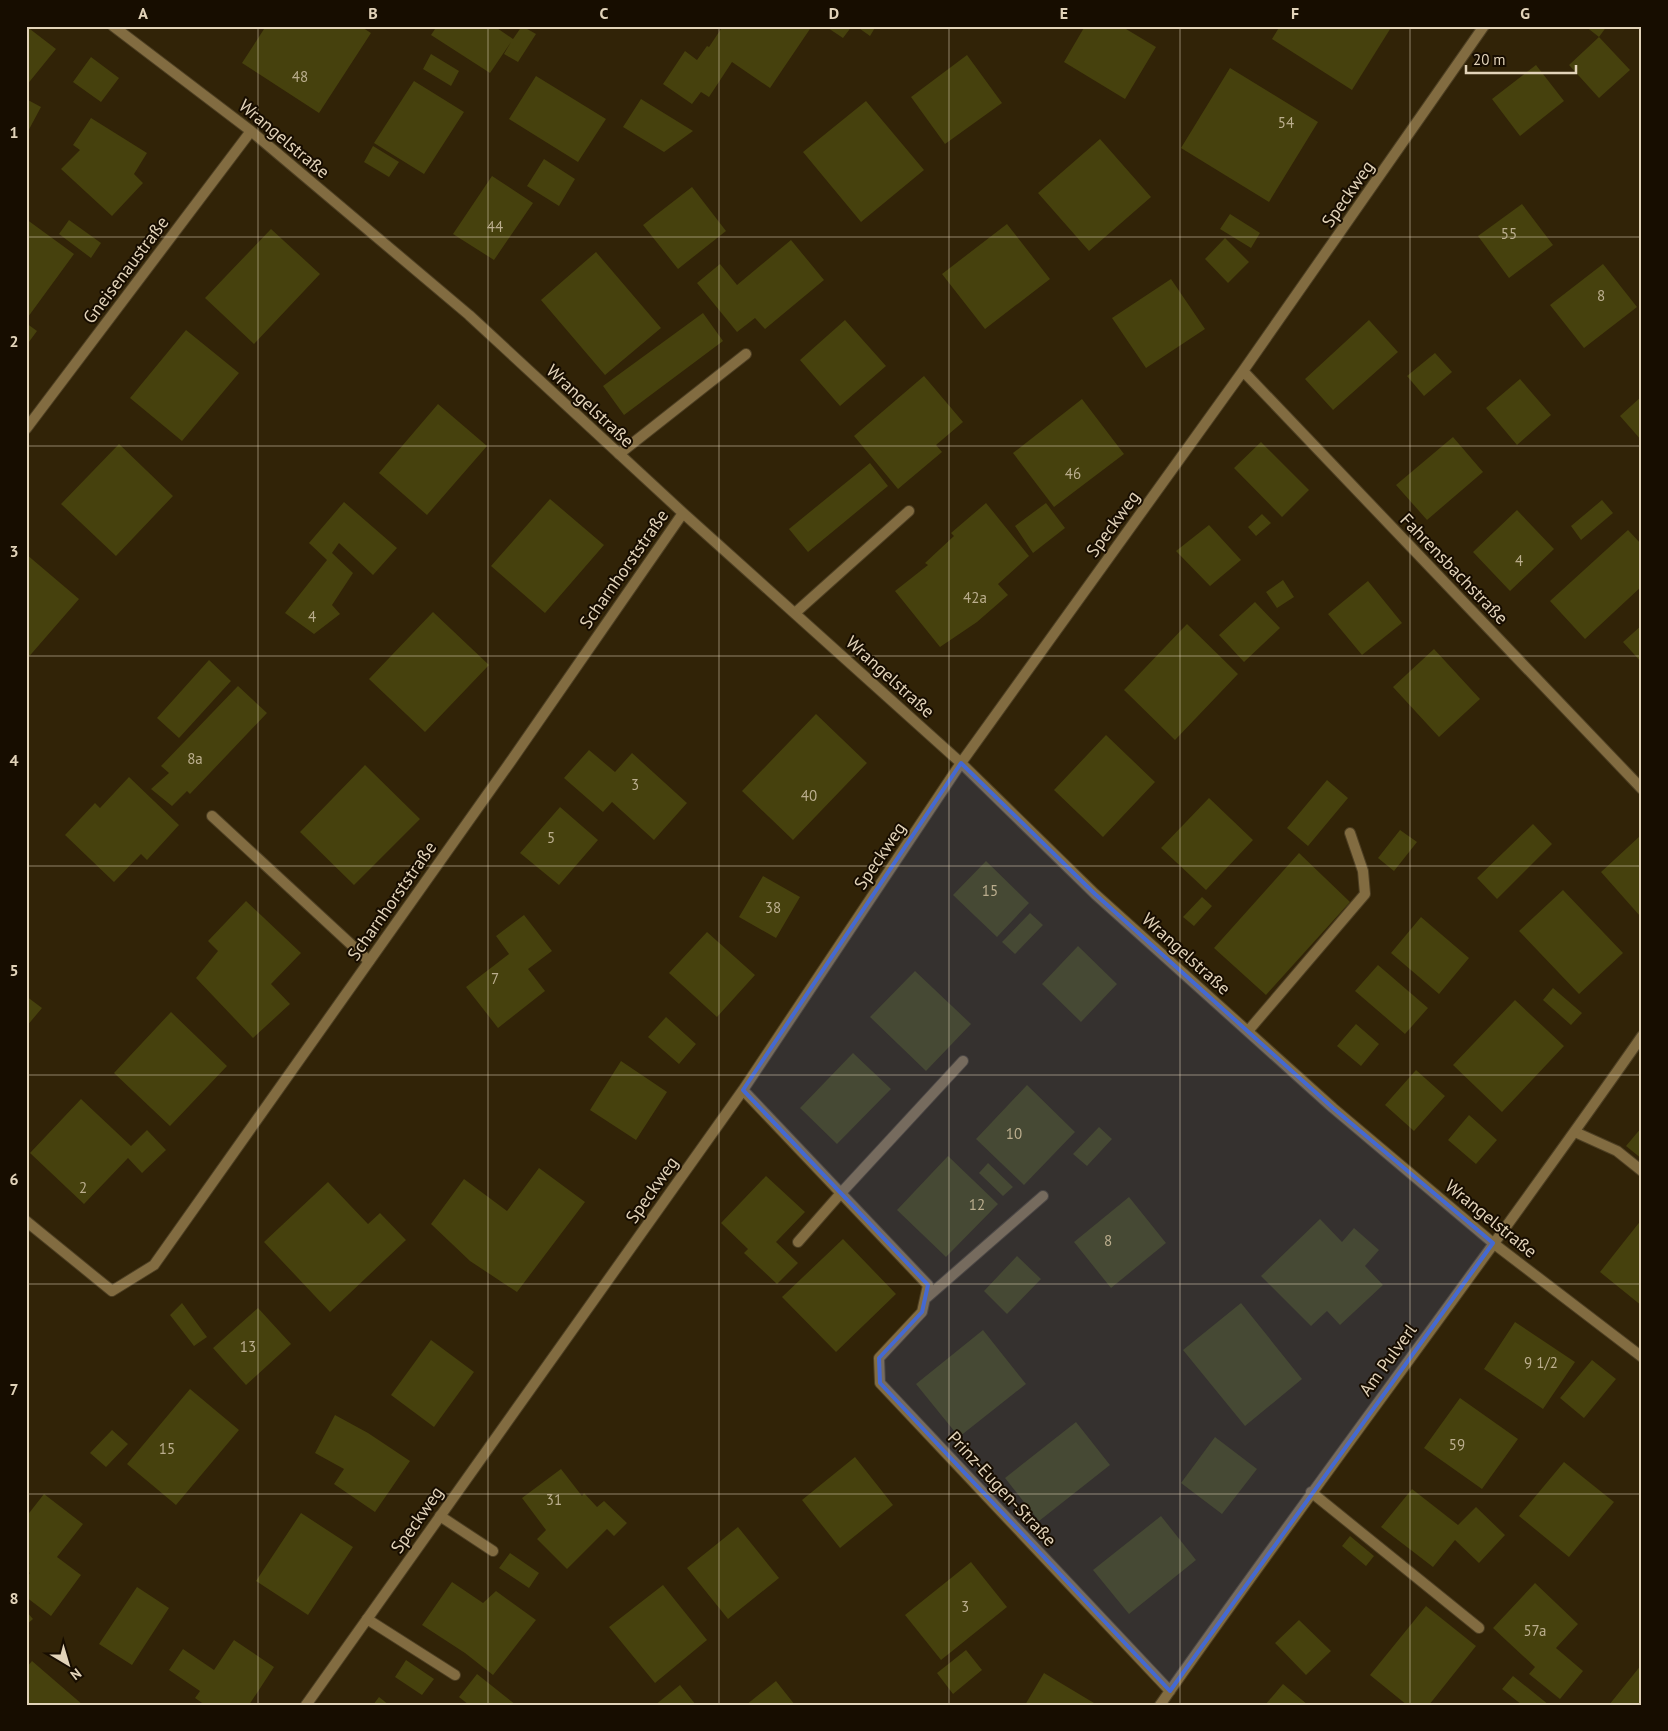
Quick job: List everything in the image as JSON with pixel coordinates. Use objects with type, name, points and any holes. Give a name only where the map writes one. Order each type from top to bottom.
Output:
[{"type":"street","name":"Wrangelstraße","points":[[113,26],[251,131],[468,315],[683,513],[962,763],[1095,894],[1333,1108],[1493,1243],[1642,1357]]},
{"type":"street","name":"Speckweg","points":[[306,1705],[743,1090],[962,763],[1243,371],[1484,26]]},
{"type":"street","name":"Gneisenaustraße","points":[[26,429],[251,131]]},
{"type":"street","points":[[619,454],[746,354]]},
{"type":"street","name":"Fahrensbachstraße","points":[[1243,371],[1642,789]]},
{"type":"street","points":[[795,613],[909,511]]},
{"type":"street","name":"Scharnhorststraße","points":[[26,1221],[112,1291],[154,1265],[683,513]]},
{"type":"street","points":[[212,816],[369,961]]},
{"type":"street","points":[[1248,1031],[1365,894],[1363,871],[1350,832]]},
{"type":"street","name":"Am Pulverl","points":[[1160,1705],[1311,1492],[1575,1132],[1642,1036]]},
{"type":"street","points":[[798,1242],[963,1062]]},
{"type":"street","points":[[743,1090],[928,1285],[925,1299]]},
{"type":"street","points":[[1575,1132],[1616,1151],[1642,1171]]},
{"type":"street","name":"Prinz-Eugen-Straße","points":[[1043,1196],[925,1299],[922,1312],[879,1358],[880,1383],[1170,1691]]},
{"type":"street","points":[[1311,1492],[1479,1628]]},
{"type":"street","points":[[440,1516],[493,1551]]},
{"type":"street","points":[[367,1619],[455,1675]]},
{"type":"highlighted area","points":[[961,763],[1095,894],[1333,1108],[1493,1243],[1170,1691],[880,1383],[879,1358],[922,1312],[928,1285],[743,1090]]},
{"type":"building","points":[[26,26],[56,49],[26,86]]},
{"type":"building","points":[[266,26],[360,26],[371,33],[319,113],[242,63]]},
{"type":"building","points":[[437,26],[494,26],[513,39],[522,26],[536,34],[518,62],[504,54],[511,42],[490,73],[431,35]]},
{"type":"building","points":[[723,26],[812,26],[770,88],[732,62],[709,97],[701,92],[692,104],[663,84],[685,51],[697,60],[707,46],[709,47]]},
{"type":"building","points":[[825,26],[852,26],[843,38]]},
{"type":"building","points":[[856,26],[876,26],[870,36]]},
{"type":"building","points":[[1085,26],[1121,26],[1156,47],[1125,99],[1064,62]]},
{"type":"building","points":[[1280,26],[1392,26],[1352,90],[1272,39]]},
{"type":"building","points":[[1585,26],[1607,26],[1599,37]]},
{"type":"building","points":[[1599,37],[1630,70],[1599,98],[1569,65]]},
{"type":"building","points":[[431,54],[459,71],[451,86],[423,69]]},
{"type":"building","points":[[967,55],[1002,103],[945,144],[911,97]]},
{"type":"building","points":[[91,57],[119,78],[101,102],[73,82]]},
{"type":"building","points":[[1536,65],[1564,101],[1520,136],[1492,99]]},
{"type":"building","points":[[1230,68],[1318,122],[1269,202],[1181,148]]},
{"type":"building","points":[[536,76],[606,119],[578,162],[509,119]]},
{"type":"building","points":[[414,81],[464,112],[424,174],[374,143]]},
{"type":"building","points":[[641,99],[693,131],[664,152],[623,127]]},
{"type":"building","points":[[28,100],[41,107],[26,135],[26,104]]},
{"type":"building","points":[[866,101],[924,170],[861,222],[803,152]]},
{"type":"building","points":[[91,118],[147,153],[134,174],[143,183],[112,216],[61,169],[80,150],[73,145]]},
{"type":"building","points":[[1100,139],[1151,197],[1089,251],[1038,193]]},
{"type":"building","points":[[373,146],[399,162],[389,177],[364,162]]},
{"type":"building","points":[[544,159],[575,179],[559,206],[527,186]]},
{"type":"building","points":[[492,176],[533,203],[494,260],[453,234]]},
{"type":"building","points":[[692,187],[726,231],[678,269],[643,225]]},
{"type":"building","points":[[1522,204],[1553,245],[1509,278],[1478,236]]},
{"type":"building","points":[[1230,214],[1260,233],[1251,248],[1220,229]]},
{"type":"building","points":[[26,219],[74,254],[28,317],[26,315]]},
{"type":"building","points":[[69,220],[101,243],[91,258],[59,234]]},
{"type":"building","points":[[1007,224],[1050,279],[985,329],[942,274]]},
{"type":"building","points":[[271,229],[320,274],[254,344],[205,298]]},
{"type":"building","points":[[1225,238],[1249,262],[1228,283],[1205,259]]},
{"type":"building","points":[[791,240],[824,280],[765,329],[755,318],[737,332],[697,283],[720,264],[737,285]]},
{"type":"building","points":[[596,252],[661,328],[605,375],[541,300]]},
{"type":"building","points":[[1603,264],[1637,307],[1584,348],[1550,305]]},
{"type":"building","points":[[1171,279],[1205,329],[1146,368],[1112,318]]},
{"type":"building","points":[[703,313],[723,341],[624,415],[603,386]]},
{"type":"building","points":[[845,320],[886,366],[840,406],[800,360]]},
{"type":"building","points":[[1369,320],[1398,352],[1333,410],[1305,379]]},
{"type":"building","points":[[26,323],[37,331],[26,346]]},
{"type":"building","points":[[186,330],[239,373],[182,441],[130,398]]},
{"type":"building","points":[[1435,353],[1452,372],[1424,396],[1407,376]]},
{"type":"building","points":[[924,376],[963,422],[936,445],[942,452],[898,489],[854,436]]},
{"type":"building","points":[[1520,379],[1551,415],[1517,445],[1486,408]]},
{"type":"building","points":[[1642,396],[1642,441],[1620,416]]},
{"type":"building","points":[[1082,399],[1124,454],[1054,507],[1013,453]]},
{"type":"building","points":[[438,404],[487,446],[427,515],[379,473]]},
{"type":"building","points":[[1453,437],[1483,472],[1427,520],[1396,485]]},
{"type":"building","points":[[1261,442],[1309,490],[1282,517],[1234,468]]},
{"type":"building","points":[[119,444],[173,496],[116,556],[61,504]]},
{"type":"building","points":[[870,463],[888,486],[808,552],[789,529]]},
{"type":"building","points":[[550,499],[604,545],[545,613],[491,566]]},
{"type":"building","points":[[1602,500],[1613,513],[1581,540],[1571,526]]},
{"type":"building","points":[[344,502],[397,548],[373,575],[339,543],[332,553],[353,573],[332,605],[340,614],[314,634],[285,613],[327,560],[309,543]]},
{"type":"building","points":[[986,503],[1029,556],[998,584],[1008,595],[977,622],[940,647],[895,591],[928,565],[925,563],[954,536],[951,533]]},
{"type":"building","points":[[1046,503],[1065,528],[1033,553],[1015,526]]},
{"type":"building","points":[[1517,510],[1554,549],[1510,591],[1473,552]]},
{"type":"building","points":[[1262,514],[1271,523],[1256,536],[1248,527]]},
{"type":"building","points":[[1209,525],[1241,560],[1210,586],[1176,551]]},
{"type":"building","points":[[1628,530],[1642,545],[1642,586],[1585,639],[1550,601]]},
{"type":"building","points":[[26,554],[79,599],[26,660]]},
{"type":"building","points":[[1283,580],[1294,597],[1277,608],[1266,592]]},
{"type":"building","points":[[1368,581],[1402,623],[1362,655],[1328,614]]},
{"type":"building","points":[[1255,602],[1280,628],[1244,662],[1219,635]]},
{"type":"building","points":[[433,612],[489,665],[425,732],[369,679]]},
{"type":"building","points":[[1187,624],[1238,674],[1175,740],[1124,690]]},
{"type":"building","points":[[1642,625],[1642,663],[1623,642]]},
{"type":"building","points":[[1434,649],[1480,699],[1439,737],[1393,687]]},
{"type":"building","points":[[209,660],[231,681],[179,738],[157,718]]},
{"type":"building","points":[[238,686],[267,713],[190,794],[187,791],[172,806],[151,789],[169,773],[161,766]]},
{"type":"building","points":[[816,714],[867,763],[793,840],[742,791]]},
{"type":"building","points":[[1106,735],[1155,782],[1103,837],[1054,790]]},
{"type":"building","points":[[589,750],[615,772],[632,753],[687,803],[654,840],[612,802],[603,812],[564,778]]},
{"type":"building","points":[[365,765],[420,819],[354,885],[300,832]]},
{"type":"building","points":[[129,777],[179,825],[147,860],[141,854],[114,882],[65,835],[95,803],[100,808]]},
{"type":"building","points":[[1327,780],[1348,798],[1308,846],[1287,828]]},
{"type":"building","points":[[1209,798],[1253,840],[1206,890],[1161,848]]},
{"type":"building","points":[[560,807],[598,840],[559,885],[520,853]]},
{"type":"building","points":[[1533,824],[1552,844],[1497,899],[1477,878]]},
{"type":"building","points":[[1400,830],[1417,842],[1394,871],[1378,858]]},
{"type":"building","points":[[1640,836],[1642,838],[1642,915],[1640,916],[1601,872]]},
{"type":"building","points":[[1299,853],[1350,902],[1266,995],[1214,948]]},
{"type":"building","points":[[986,861],[1029,903],[997,937],[953,895]]},
{"type":"building","points":[[763,876],[800,897],[776,938],[739,917]]},
{"type":"building","points":[[1563,890],[1623,953],[1579,994],[1519,931]]},
{"type":"building","points":[[1202,897],[1212,906],[1194,926],[1183,917]]},
{"type":"building","points":[[246,901],[301,953],[271,984],[290,1004],[253,1038],[196,978],[218,951],[208,941]]},
{"type":"building","points":[[1030,913],[1043,925],[1015,954],[1002,942]]},
{"type":"building","points":[[524,915],[552,951],[528,969],[545,991],[498,1028],[466,987],[509,954],[496,936]]},
{"type":"building","points":[[1421,917],[1469,958],[1439,994],[1391,953]]},
{"type":"building","points":[[707,932],[755,975],[717,1017],[669,973]]},
{"type":"building","points":[[1078,946],[1117,984],[1081,1022],[1042,984]]},
{"type":"building","points":[[1378,965],[1428,1008],[1405,1034],[1355,991]]},
{"type":"building","points":[[915,971],[971,1024],[926,1071],[870,1017]]},
{"type":"building","points":[[1553,988],[1582,1013],[1571,1025],[1543,1000]]},
{"type":"building","points":[[26,996],[42,1008],[26,1027]]},
{"type":"building","points":[[1515,1000],[1564,1046],[1502,1112],[1453,1065]]},
{"type":"building","points":[[171,1012],[227,1066],[170,1126],[114,1073]]},
{"type":"building","points":[[666,1017],[696,1044],[679,1064],[648,1037]]},
{"type":"building","points":[[1356,1024],[1379,1044],[1361,1066],[1337,1046]]},
{"type":"building","points":[[853,1053],[891,1089],[837,1144],[800,1108]]},
{"type":"building","points":[[621,1061],[667,1092],[636,1140],[590,1110]]},
{"type":"building","points":[[1416,1070],[1445,1096],[1414,1131],[1385,1105]]},
{"type":"building","points":[[1027,1085],[1075,1132],[1024,1185],[976,1139]]},
{"type":"building","points":[[81,1099],[131,1146],[147,1130],[166,1150],[142,1173],[128,1158],[84,1204],[30,1153]]},
{"type":"building","points":[[1469,1115],[1497,1140],[1476,1164],[1448,1140]]},
{"type":"building","points":[[1099,1127],[1112,1139],[1087,1166],[1073,1154]]},
{"type":"building","points":[[1642,1127],[1642,1159],[1626,1146]]},
{"type":"building","points":[[948,1156],[998,1204],[946,1257],[897,1210]]},
{"type":"building","points":[[988,1163],[1013,1187],[1003,1196],[979,1173]]},
{"type":"building","points":[[539,1168],[585,1202],[517,1292],[470,1261],[431,1224],[464,1179],[507,1211]]},
{"type":"building","points":[[766,1176],[805,1212],[776,1242],[798,1263],[777,1284],[744,1253],[748,1249],[721,1223]]},
{"type":"building","points":[[328,1182],[368,1224],[380,1213],[406,1240],[330,1312],[264,1242]]},
{"type":"building","points":[[1129,1197],[1166,1243],[1111,1288],[1074,1242]]},
{"type":"building","points":[[1320,1219],[1342,1242],[1354,1228],[1379,1250],[1365,1266],[1383,1285],[1340,1325],[1327,1311],[1311,1326],[1261,1276]]},
{"type":"building","points":[[1642,1219],[1642,1306],[1600,1272]]},
{"type":"building","points":[[843,1239],[896,1294],[836,1352],[782,1297]]},
{"type":"building","points":[[1017,1256],[1041,1279],[1007,1314],[984,1291]]},
{"type":"building","points":[[182,1303],[207,1337],[194,1346],[170,1315]]},
{"type":"building","points":[[1241,1303],[1302,1379],[1245,1426],[1183,1350]]},
{"type":"building","points":[[258,1308],[291,1344],[246,1385],[213,1348]]},
{"type":"building","points":[[1515,1322],[1575,1362],[1543,1409],[1484,1369]]},
{"type":"building","points":[[983,1330],[1026,1384],[959,1437],[916,1384]]},
{"type":"building","points":[[431,1340],[474,1372],[434,1427],[391,1395]]},
{"type":"building","points":[[1592,1360],[1616,1379],[1584,1418],[1560,1398]]},
{"type":"building","points":[[190,1389],[239,1430],[176,1505],[127,1464]]},
{"type":"building","points":[[1460,1398],[1518,1439],[1482,1489],[1424,1448]]},
{"type":"building","points":[[335,1415],[368,1433],[410,1461],[375,1512],[334,1484],[344,1469],[315,1453]]},
{"type":"building","points":[[1076,1422],[1110,1465],[1039,1521],[1005,1478]]},
{"type":"building","points":[[112,1430],[128,1444],[106,1467],[90,1453]]},
{"type":"building","points":[[1215,1437],[1257,1469],[1222,1514],[1181,1483]]},
{"type":"building","points":[[855,1457],[893,1505],[840,1548],[802,1500]]},
{"type":"building","points":[[1564,1462],[1614,1502],[1569,1557],[1519,1516]]},
{"type":"building","points":[[561,1469],[582,1496],[584,1493],[597,1507],[604,1501],[627,1523],[614,1536],[607,1529],[567,1569],[537,1539],[546,1530],[522,1498]]},
{"type":"building","points":[[1412,1489],[1458,1525],[1476,1507],[1505,1535],[1479,1563],[1455,1540],[1433,1567],[1381,1527]]},
{"type":"building","points":[[44,1494],[83,1524],[57,1557],[81,1575],[51,1616],[26,1597],[26,1578],[30,1573],[26,1570],[26,1517]]},
{"type":"building","points":[[301,1513],[353,1547],[308,1615],[256,1581]]},
{"type":"building","points":[[1161,1516],[1196,1560],[1129,1614],[1093,1570]]},
{"type":"building","points":[[738,1527],[779,1578],[728,1619],[687,1568]]},
{"type":"building","points":[[1350,1536],[1374,1556],[1366,1566],[1342,1546]]},
{"type":"building","points":[[510,1553],[539,1573],[529,1588],[499,1568]]},
{"type":"building","points":[[971,1562],[1007,1607],[941,1660],[905,1615]]},
{"type":"building","points":[[452,1582],[483,1603],[496,1591],[536,1620],[493,1675],[465,1653],[422,1625]]},
{"type":"building","points":[[1535,1583],[1578,1624],[1556,1648],[1583,1671],[1560,1699],[1529,1674],[1535,1667],[1493,1628]]},
{"type":"building","points":[[663,1585],[707,1640],[655,1683],[609,1627]]},
{"type":"building","points":[[137,1587],[169,1608],[132,1665],[99,1644]]},
{"type":"building","points":[[1426,1606],[1476,1646],[1429,1705],[1407,1705],[1370,1675]]},
{"type":"building","points":[[26,1611],[33,1619],[26,1625]]},
{"type":"building","points":[[1299,1620],[1331,1651],[1306,1675],[1275,1643]]},
{"type":"building","points":[[234,1640],[274,1667],[249,1705],[205,1705],[195,1698],[200,1691],[169,1670],[183,1649],[214,1670]]},
{"type":"building","points":[[966,1650],[982,1670],[953,1694],[937,1673]]},
{"type":"building","points":[[406,1660],[434,1679],[422,1695],[395,1677]]},
{"type":"building","points":[[32,1661],[83,1705],[26,1705],[26,1668]]},
{"type":"building","points":[[1642,1664],[1642,1705],[1609,1705]]},
{"type":"building","points":[[1044,1673],[1094,1703],[1093,1705],[1025,1705]]},
{"type":"building","points":[[477,1674],[516,1705],[469,1705],[459,1697]]},
{"type":"building","points":[[1513,1676],[1549,1705],[1522,1705],[1502,1689]]},
{"type":"building","points":[[776,1681],[795,1705],[746,1705]]},
{"type":"building","points":[[1283,1684],[1308,1705],[1265,1705]]},
{"type":"building","points":[[680,1685],[696,1705],[655,1705]]},
{"type":"building","points":[[379,1697],[389,1705],[373,1705]]}]
